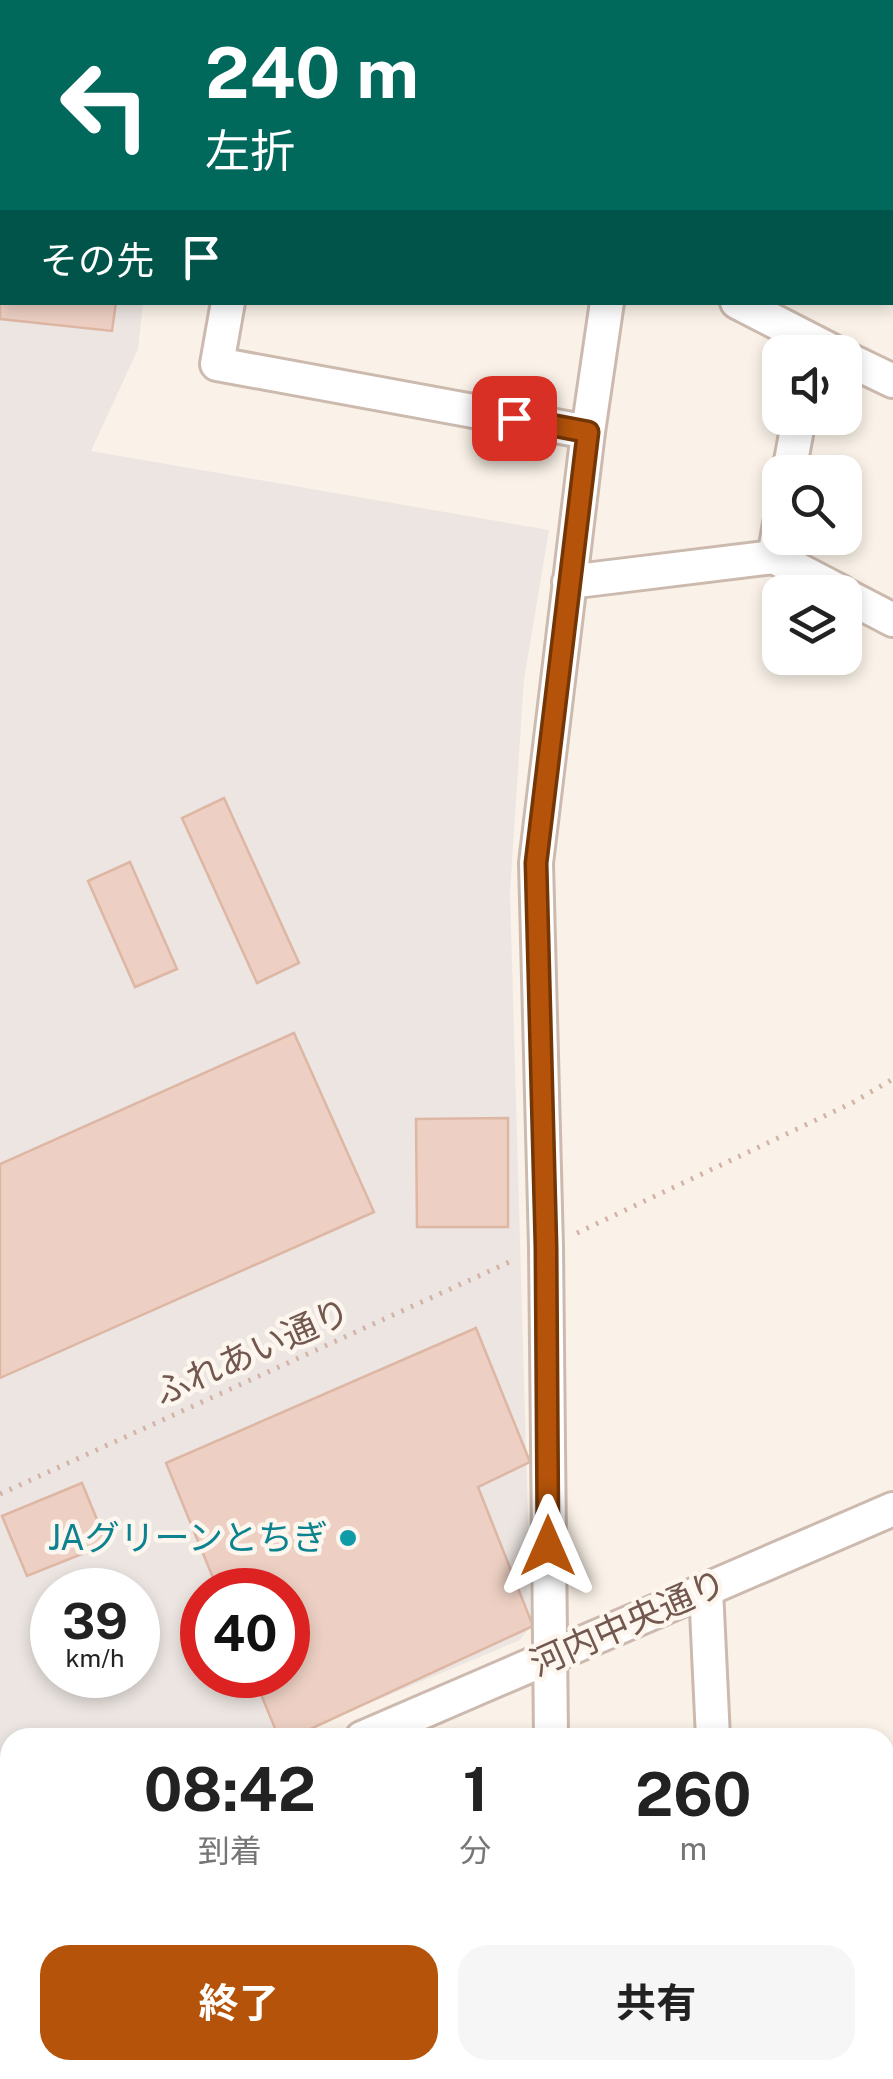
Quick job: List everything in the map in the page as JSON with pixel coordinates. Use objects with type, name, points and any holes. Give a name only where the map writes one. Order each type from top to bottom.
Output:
[{"type":"street","points":[[227,305],[217,364],[588,432]]},
{"type":"street","points":[[550,1728],[546,1247],[536,863],[607,305]]},
{"type":"street","points":[[742,305],[795,335]]},
{"type":"street","points":[[862,366],[893,381]]},
{"type":"street","points":[[570,582],[774,557],[808,575]]},
{"type":"street","points":[[862,604],[893,620]]},
{"type":"street","name":"河内中央通り","points":[[385,1728],[893,1509]]},
{"type":"street","points":[[706,1589],[713,1728]]},
{"type":"path","points":[[563,1240],[852,1103],[893,1079]]},
{"type":"path","name":"ふれあい通り","points":[[0,1494],[524,1256]]},
{"type":"shaded area","points":[[0,305],[143,305],[138,349],[91,451],[549,530],[524,679],[510,892],[531,1625],[520,1640],[310,1728],[0,1728]]},
{"type":"building","points":[[0,305],[116,305],[112,331],[0,319]]},
{"type":"building","points":[[224,798],[299,963],[257,983],[182,818]]},
{"type":"building","points":[[130,862],[177,969],[135,987],[88,881]]},
{"type":"building","points":[[294,1033],[374,1212],[0,1378],[0,1164]]},
{"type":"building","points":[[508,1118],[508,1227],[417,1227],[416,1119]]},
{"type":"building","name":"JAグリーンとちぎ","points":[[476,1328],[530,1462],[478,1487],[533,1626],[313,1728],[275,1728],[262,1698],[310,1698],[310,1568],[209,1568],[166,1463]]},
{"type":"building","points":[[82,1483],[107,1544],[47,1568],[30,1568],[27,1576],[2,1516]]},
{"type":"place","name":"JAグリーンとちぎ","points":[[348,1538]]},
{"type":"route","points":[[514,418],[588,432],[536,863],[546,1247],[548,1546]]}]
